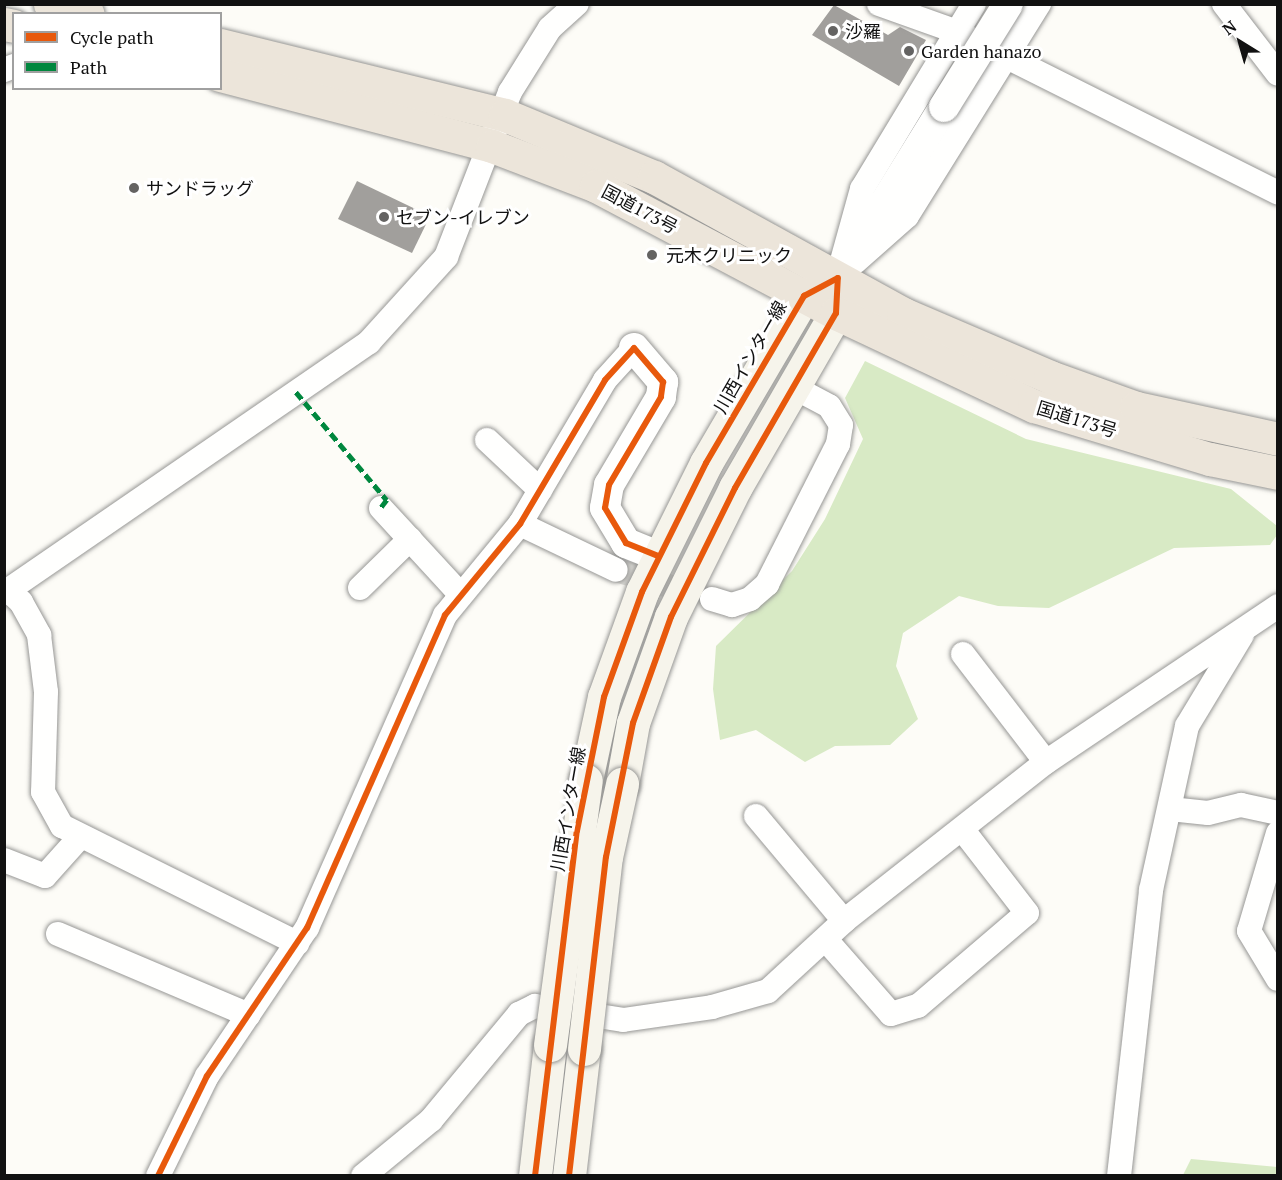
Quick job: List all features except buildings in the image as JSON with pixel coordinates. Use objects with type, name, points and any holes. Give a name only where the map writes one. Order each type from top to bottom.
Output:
[{"type":"highway","name":"国道173号","points":[[222,45],[505,115],[654,177],[903,314],[1136,408],[1278,439]]},
{"type":"highway","name":"国道173号","points":[[222,76],[492,146],[596,186],[836,313],[1034,406],[1210,459],[1278,472]]},
{"type":"main road","name":"川西インター線","points":[[536,1176],[550,1045],[586,780],[604,698],[659,556],[706,463],[804,296],[838,278]]},
{"type":"main road","points":[[569,1176],[606,857],[633,723],[671,617],[836,313],[838,278]]},
{"type":"street","points":[[297,943],[80,837],[62,826],[43,792],[46,692],[39,635],[21,602],[6,592],[369,342],[446,257],[505,115],[510,92],[550,28],[577,4]]},
{"type":"street","points":[[879,4],[955,31],[1004,60],[1278,193]]},
{"type":"street","points":[[838,278],[862,189],[955,31],[974,4]]},
{"type":"street","points":[[838,278],[1008,4]]},
{"type":"street","points":[[838,278],[907,216],[1039,4]]},
{"type":"street","points":[[1224,4],[1278,74]]},
{"type":"street","points":[[158,1176],[207,1076],[297,943],[445,615],[520,524],[604,380],[634,348],[663,382],[661,397],[609,485],[605,508],[626,543],[659,556]]},
{"type":"street","points":[[712,599],[732,605],[750,599],[767,584],[838,444],[841,425],[829,406],[794,387]]},
{"type":"street","points":[[487,440],[540,490]]},
{"type":"street","points":[[381,508],[461,595]]},
{"type":"street","points":[[520,524],[616,570]]},
{"type":"street","points":[[360,588],[410,539]]},
{"type":"street","points":[[363,1176],[431,1120],[527,1010],[535,1006],[623,1020],[712,1007],[768,991],[827,941],[843,921],[1046,762],[1243,633],[1278,606]]},
{"type":"street","points":[[1119,1176],[1151,890],[1186,726],[1243,633]]},
{"type":"street","points":[[963,654],[1046,762]]},
{"type":"street","points":[[1170,809],[1208,813],[1241,805],[1278,813]]},
{"type":"street","points":[[756,816],[843,921]]},
{"type":"street","points":[[827,941],[891,1014],[918,1006],[1028,913],[962,829]]},
{"type":"street","points":[[1278,833],[1249,931],[1278,979]]},
{"type":"street","points":[[4,860],[45,876],[80,837]]},
{"type":"street","points":[[58,934],[249,1015]]},
{"type":"green space","points":[[865,361],[1026,439],[1231,489],[1277,526],[1277,535],[1270,545],[1174,548],[1049,608],[998,606],[959,596],[903,633],[896,666],[918,719],[890,745],[835,746],[805,762],[756,730],[720,740],[713,689],[716,646],[792,571],[825,519],[863,439],[845,398]]},
{"type":"green space","points":[[1191,1159],[1277,1167],[1277,1175],[1183,1175]]},
{"type":"tunnel","points":[[616,570],[698,595]]},
{"type":"marked path","points":[[296,392],[387,500],[381,508]]},
{"type":"cycle path","points":[[535,1176],[577,831],[604,697],[642,592],[706,463],[804,296],[838,278]]},
{"type":"cycle path","points":[[569,1176],[606,857],[633,723],[671,617],[735,488],[836,313],[838,278]]},
{"type":"cycle path","points":[[158,1176],[207,1076],[307,928],[445,615],[520,524],[605,380],[634,348],[663,382],[661,397],[609,485],[605,508],[626,543],[659,556]]},
{"type":"place","name":"沙羅","points":[[833,31]]},
{"type":"place","name":"Garden hanazo","points":[[909,51]]},
{"type":"place","name":"サンドラッグ","points":[[134,188]]},
{"type":"place","name":"セブン-イレブン","points":[[384,217]]},
{"type":"place","name":"元木クリニック","points":[[652,255]]}]
